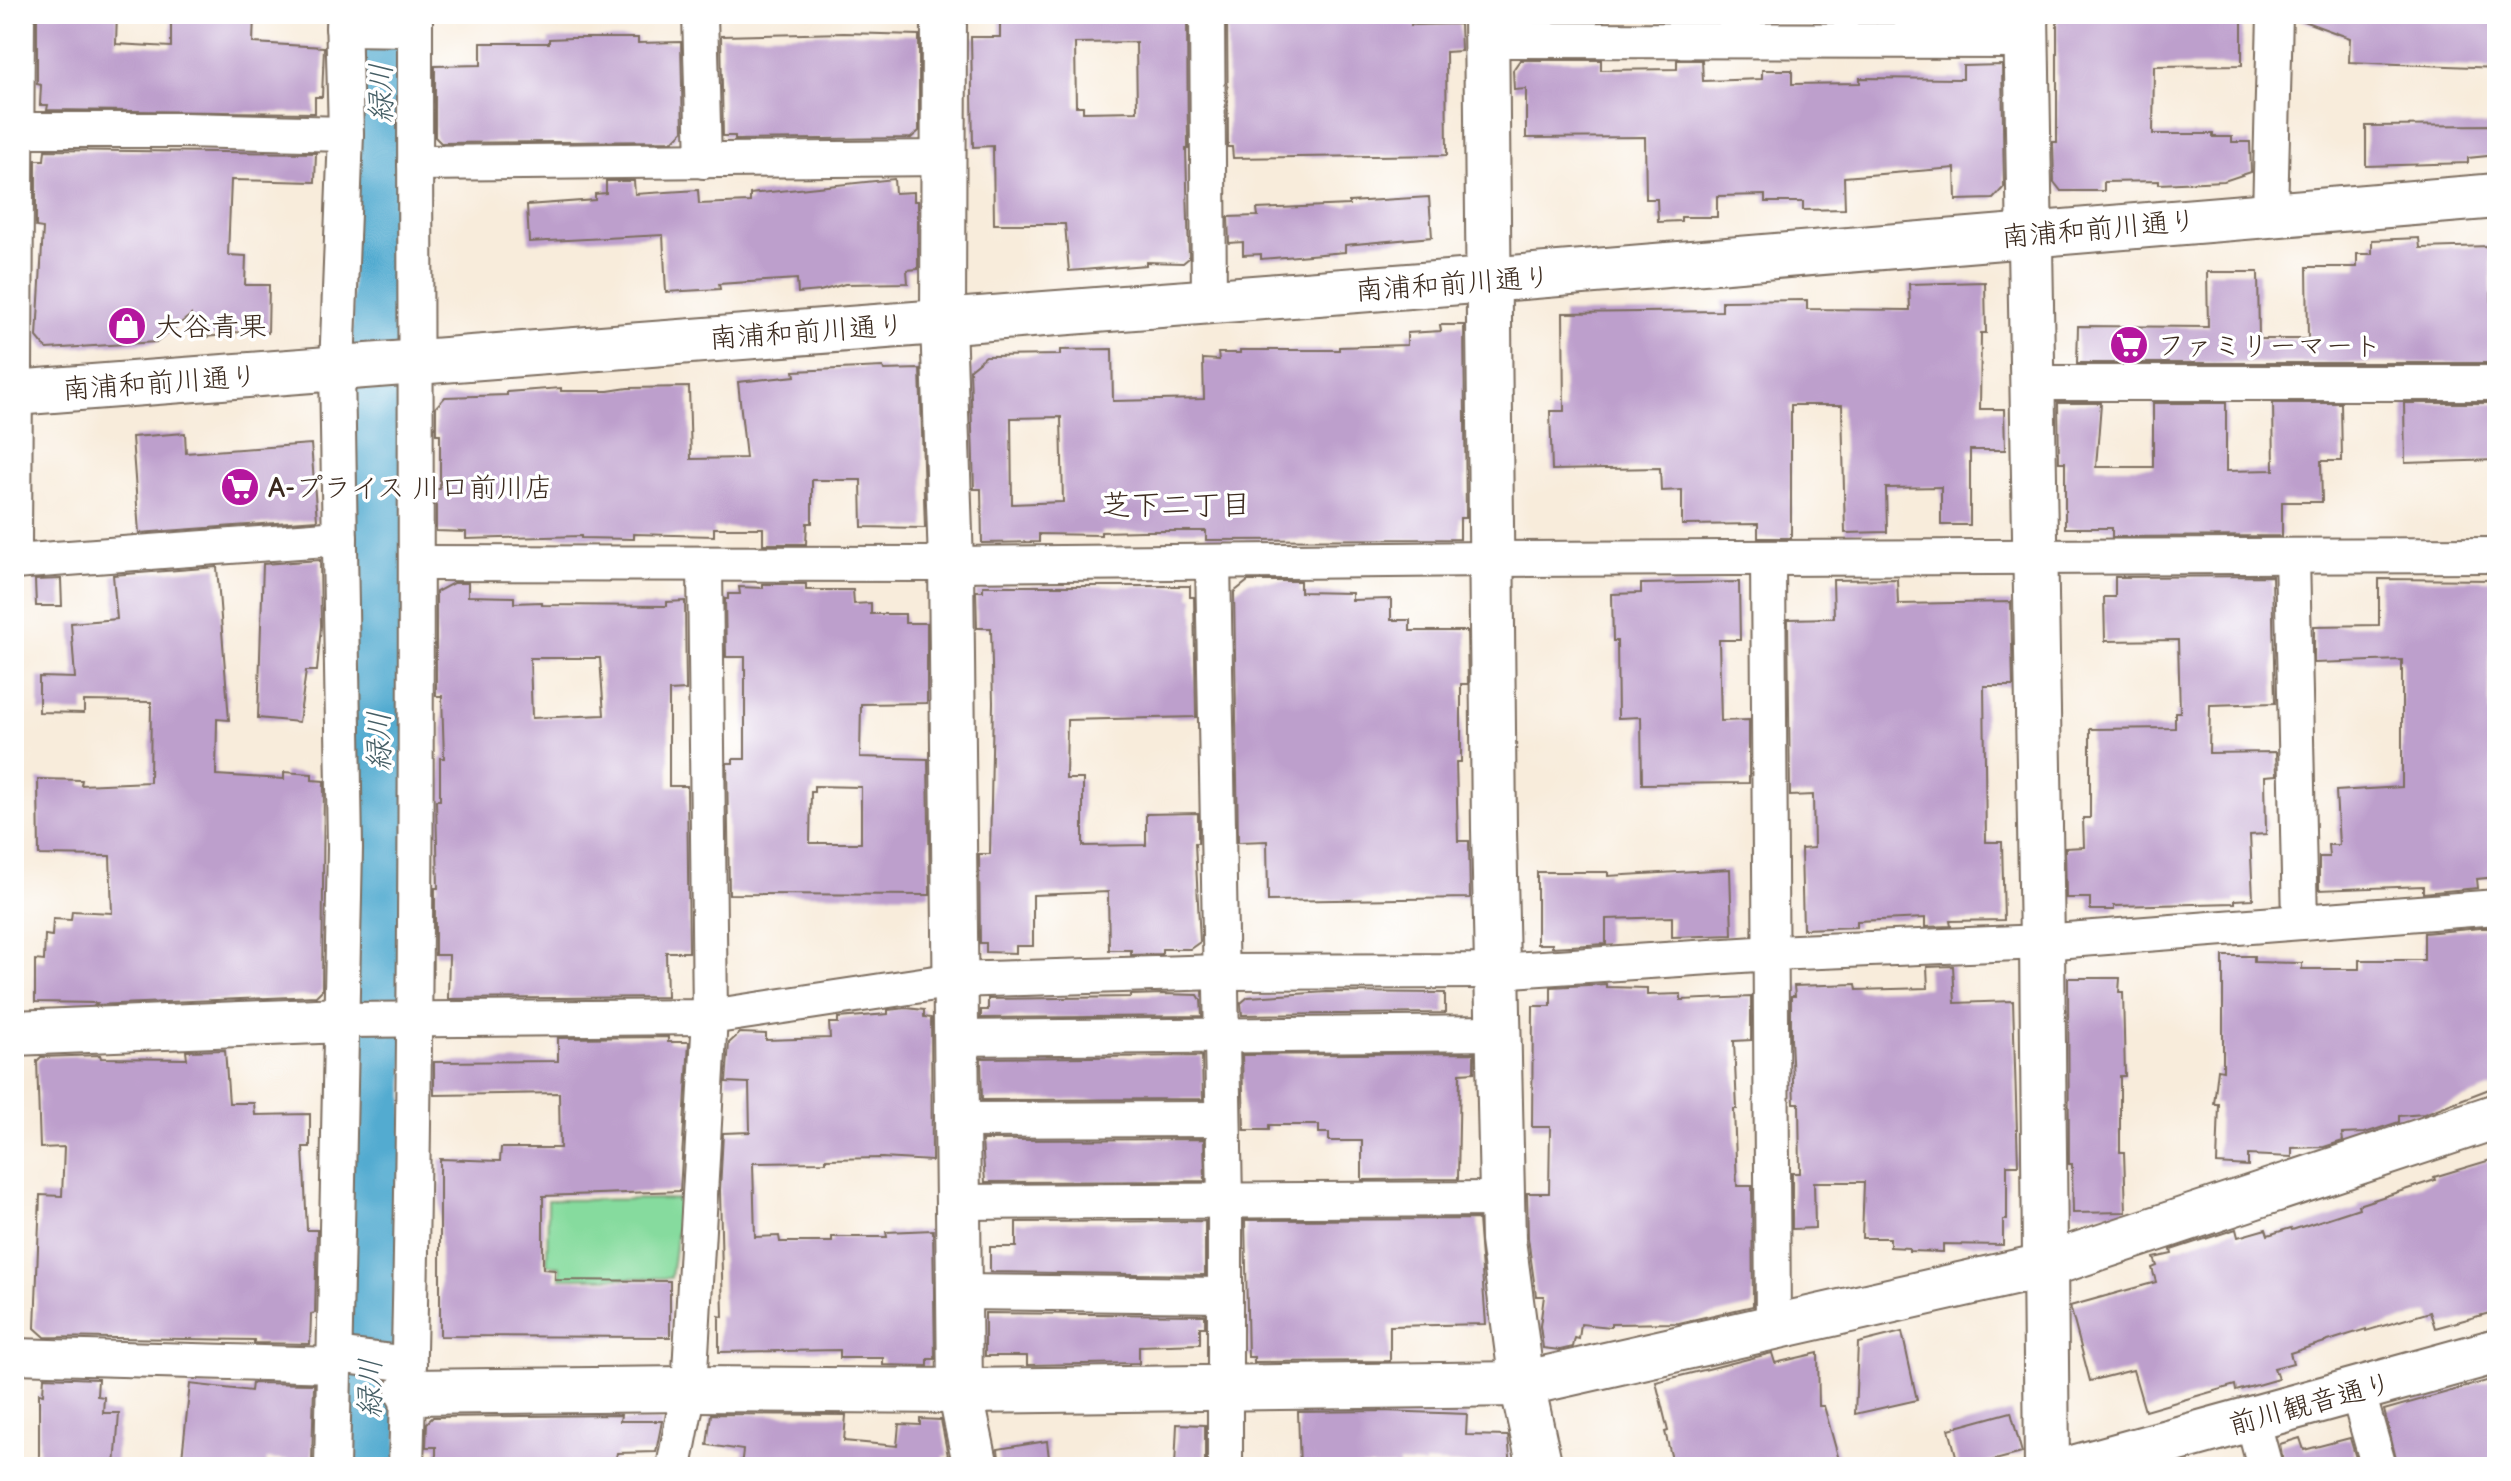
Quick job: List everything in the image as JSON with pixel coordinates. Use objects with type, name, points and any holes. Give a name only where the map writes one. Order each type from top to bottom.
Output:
[{"type":"street","points":[[14,545],[17,14]]},
{"type":"street","points":[[700,14],[704,161]]},
{"type":"street","points":[[944,14],[943,321],[951,564],[960,1391],[976,1467]]},
{"type":"street","points":[[1207,14],[1209,302]]},
{"type":"street","points":[[2270,214],[2275,14]]},
{"type":"street","points":[[332,1467],[344,1020],[345,848],[340,538],[345,367],[343,21],[415,22],[412,361],[417,563],[406,1467]]},
{"type":"street","points":[[1540,1467],[1522,1384],[1503,1240],[1496,971],[1486,27],[2026,27],[2042,942],[2047,1467]]},
{"type":"street","points":[[15,130],[346,134]]},
{"type":"street","points":[[415,163],[945,158]]},
{"type":"street","name":"南浦和前川通り","points":[[14,393],[1487,280],[2497,196]]},
{"type":"street","points":[[2032,383],[2497,383]]},
{"type":"street","points":[[14,562],[340,538]]},
{"type":"street","points":[[417,563],[951,564],[2497,555]]},
{"type":"street","points":[[2292,556],[2300,922]]},
{"type":"street","points":[[1768,558],[1773,1327]]},
{"type":"street","points":[[1213,562],[1225,1201],[1225,1467]]},
{"type":"street","points":[[674,1467],[689,1389],[710,1017],[705,564]]},
{"type":"street","points":[[14,1033],[344,1020],[710,1017],[955,980],[1220,972],[1496,971],[1772,953],[2042,942],[2497,907]]},
{"type":"street","points":[[955,1038],[1498,1033]]},
{"type":"street","points":[[14,1356],[336,1360],[408,1378],[689,1389],[960,1391],[1522,1384],[2044,1266],[2497,1116]]},
{"type":"street","points":[[956,1120],[1223,1119]]},
{"type":"street","points":[[957,1202],[1502,1199]]},
{"type":"street","points":[[959,1292],[1225,1295]]},
{"type":"street","name":"前川観音通り","points":[[2077,1467],[2172,1454],[2252,1419],[2497,1351]]},
{"type":"street","points":[[2357,1390],[2379,1467]]},
{"type":"street","points":[[2252,1419],[2265,1467]]},
{"type":"green space","points":[[681,1199],[671,1278],[560,1278],[560,1266],[547,1265],[548,1200]]},
{"type":"building","points":[[37,14],[117,14],[116,44],[171,47],[171,14],[254,14],[253,43],[324,47],[322,97],[315,97],[315,113],[47,110],[48,105],[40,105],[41,85],[37,84]]},
{"type":"building","points":[[1000,14],[1187,14],[1189,258],[1183,263],[1146,262],[1146,265],[1069,271],[1065,224],[994,224],[993,146],[973,147],[971,37],[1000,37]],"holes":[[[1136,42],[1137,111],[1083,112],[1083,106],[1076,106],[1075,43]]]},
{"type":"building","points":[[1227,14],[1411,14],[1411,25],[1460,24],[1461,51],[1446,52],[1447,155],[1233,158],[1232,147],[1228,147]]},
{"type":"building","points":[[2057,14],[2242,14],[2242,65],[2154,66],[2153,134],[2213,134],[2213,137],[2232,137],[2232,142],[2250,142],[2251,172],[2224,181],[2159,184],[2159,181],[2104,182],[2104,191],[2061,191],[2054,182],[2053,142],[2057,142]]},
{"type":"building","points":[[2295,14],[2497,14],[2497,68],[2349,62],[2350,38],[2295,18]]},
{"type":"building","points":[[919,35],[919,131],[911,138],[735,140],[735,136],[723,136],[721,36]]},
{"type":"building","points":[[638,38],[638,43],[681,42],[683,131],[673,141],[441,143],[435,137],[435,66],[481,65],[481,43],[549,43],[549,39]]},
{"type":"building","points":[[1520,60],[1601,60],[1601,70],[1677,69],[1677,60],[1702,60],[1703,81],[1762,79],[1762,70],[1792,70],[1792,84],[1860,83],[1860,78],[1963,79],[1963,66],[2002,65],[2004,187],[1993,199],[1956,200],[1955,168],[1844,177],[1845,209],[1803,210],[1803,202],[1765,202],[1765,195],[1717,196],[1717,217],[1681,217],[1681,221],[1658,222],[1657,199],[1646,199],[1645,137],[1526,138],[1526,89],[1514,90],[1513,70]]},
{"type":"building","points":[[2497,125],[2497,155],[2468,158],[2468,163],[2366,166],[2366,126]]},
{"type":"building","points":[[45,150],[316,153],[315,182],[231,180],[228,255],[246,256],[245,285],[269,285],[268,333],[226,332],[226,335],[193,338],[191,315],[157,342],[47,349],[37,337],[43,228],[36,227],[36,160],[44,160]]},
{"type":"building","points":[[894,179],[895,193],[914,192],[914,201],[918,201],[918,269],[907,270],[908,283],[845,284],[798,293],[797,279],[719,284],[720,289],[666,292],[663,235],[529,242],[527,205],[595,200],[595,194],[606,193],[606,181],[634,181],[635,194],[698,190],[699,204],[750,202],[750,194]]},
{"type":"building","points":[[1429,197],[1432,237],[1345,245],[1345,252],[1261,259],[1261,254],[1243,255],[1243,242],[1229,243],[1228,217],[1258,216],[1257,209],[1349,205],[1349,202]]},
{"type":"building","points":[[2419,238],[2420,248],[2490,246],[2492,317],[2497,317],[2497,363],[2077,363],[2078,326],[2208,327],[2207,272],[2258,272],[2259,339],[2308,339],[2307,267],[2357,267],[2357,254],[2372,254],[2372,240]]},
{"type":"building","points":[[1985,282],[1986,333],[1981,333],[1980,409],[2004,409],[2005,450],[1970,450],[1970,525],[1941,525],[1941,487],[1886,488],[1887,532],[1845,533],[1842,405],[1791,405],[1791,538],[1758,538],[1758,524],[1682,525],[1682,490],[1661,491],[1660,468],[1552,470],[1550,411],[1564,411],[1563,313],[1722,311],[1722,301],[1807,300],[1807,309],[1910,310],[1909,284]]},
{"type":"building","points":[[1440,325],[1464,325],[1466,518],[1460,518],[1460,539],[1206,540],[1206,531],[1143,531],[1101,532],[1101,535],[1039,534],[1039,542],[982,543],[981,489],[974,489],[970,369],[986,356],[1060,355],[1060,350],[1112,349],[1113,401],[1204,399],[1203,359],[1219,360],[1218,353],[1407,345],[1407,333],[1441,331]],"holes":[[[1061,417],[1063,502],[1012,504],[1011,418]]]},
{"type":"building","points":[[883,367],[884,370],[920,369],[925,528],[862,527],[861,480],[812,480],[812,523],[807,523],[806,544],[763,544],[763,528],[714,528],[714,536],[634,534],[634,539],[581,536],[466,539],[466,532],[436,531],[440,434],[436,434],[436,407],[445,397],[507,395],[507,392],[561,388],[561,391],[608,391],[689,387],[691,459],[746,458],[738,382],[795,376],[794,371]]},
{"type":"building","points":[[2058,403],[2101,403],[2096,467],[2153,467],[2153,403],[2226,403],[2226,471],[2274,470],[2273,403],[2341,403],[2342,461],[2321,461],[2322,502],[2282,502],[2282,536],[2112,537],[2112,528],[2065,528],[2065,462],[2059,462]]},
{"type":"building","points":[[2404,403],[2497,403],[2497,460],[2405,463]]},
{"type":"building","points":[[185,433],[186,453],[311,444],[317,520],[139,533],[132,437]]},
{"type":"building","points":[[320,560],[321,626],[317,671],[306,671],[299,722],[258,718],[263,564]]},
{"type":"building","points":[[217,567],[229,720],[217,719],[216,775],[284,779],[284,772],[312,774],[312,780],[324,781],[322,990],[316,996],[95,1005],[97,1003],[35,1002],[35,960],[44,961],[45,935],[52,936],[53,919],[71,920],[72,911],[112,913],[110,856],[39,855],[38,779],[82,780],[81,785],[150,782],[151,702],[84,701],[84,713],[39,712],[39,677],[75,678],[71,623],[117,619],[113,575]]},
{"type":"building","points":[[2272,576],[2275,703],[2210,705],[2209,753],[2276,752],[2277,775],[2265,776],[2266,834],[2250,835],[2253,899],[2235,900],[2235,903],[2114,906],[2114,910],[2090,910],[2090,898],[2066,898],[2065,848],[2084,847],[2083,818],[2090,818],[2090,729],[2175,728],[2175,712],[2180,712],[2178,640],[2105,641],[2104,597],[2115,597],[2115,577]]},
{"type":"building","points":[[61,579],[62,606],[36,606],[35,580]]},
{"type":"building","points":[[1897,579],[1898,604],[2011,602],[2013,686],[1984,686],[1986,842],[2002,842],[2004,920],[1950,921],[1951,926],[1925,927],[1925,918],[1857,921],[1857,927],[1803,929],[1801,849],[1814,848],[1813,795],[1790,796],[1788,619],[1834,618],[1833,580]]},
{"type":"building","points":[[2379,579],[2497,580],[2497,627],[2493,627],[2494,633],[2490,633],[2489,714],[2493,714],[2492,765],[2497,765],[2497,877],[2477,879],[2478,888],[2423,893],[2423,886],[2319,890],[2319,857],[2329,857],[2328,845],[2339,845],[2336,791],[2402,787],[2402,660],[2314,663],[2314,626],[2379,625]]},
{"type":"building","points":[[1248,581],[1300,581],[1300,592],[1352,593],[1352,600],[1391,599],[1391,620],[1410,620],[1410,631],[1467,631],[1468,684],[1461,684],[1461,762],[1456,762],[1458,841],[1469,841],[1470,898],[1268,901],[1267,841],[1238,842],[1234,592]]},
{"type":"building","points":[[1739,582],[1740,640],[1719,640],[1721,721],[1749,720],[1749,783],[1642,784],[1641,717],[1618,718],[1617,641],[1613,641],[1612,594],[1641,593],[1641,584]]},
{"type":"building","points":[[453,583],[468,583],[468,596],[514,597],[514,603],[667,606],[667,602],[685,601],[686,690],[669,691],[669,786],[687,786],[689,952],[666,952],[667,997],[448,999],[449,955],[435,955],[435,888],[438,888],[436,800],[440,800],[440,758],[444,758],[442,696],[436,696],[436,592]],"holes":[[[530,658],[600,658],[604,715],[532,718]]]},
{"type":"building","points":[[763,584],[806,584],[806,590],[853,590],[854,604],[871,603],[871,614],[905,614],[905,623],[927,623],[927,703],[861,704],[860,757],[928,759],[930,895],[729,894],[727,763],[733,763],[733,759],[745,759],[745,657],[726,657],[725,599],[728,599],[728,594],[740,594],[739,587],[763,588]],"holes":[[[814,786],[861,787],[861,843],[810,843],[811,792],[814,792]]]},
{"type":"building","points":[[983,586],[1190,586],[1190,597],[1194,597],[1196,717],[1067,720],[1066,779],[1083,779],[1083,846],[1146,845],[1146,814],[1198,813],[1198,843],[1195,843],[1200,942],[1190,949],[1162,949],[1162,954],[1131,955],[1131,950],[1109,950],[1108,892],[1033,895],[1033,946],[1016,946],[1016,953],[986,952],[986,943],[980,943],[979,854],[990,854],[993,702],[991,628],[977,628],[976,591],[983,591]]},
{"type":"building","points":[[1730,869],[1732,935],[1672,937],[1672,917],[1606,919],[1606,944],[1552,947],[1552,944],[1537,944],[1537,872],[1608,872],[1608,876]]},
{"type":"building","points":[[2497,928],[2497,1086],[2424,1114],[2399,1116],[2399,1122],[2365,1133],[2342,1134],[2343,1141],[2324,1147],[2292,1148],[2292,1157],[2248,1155],[2248,1166],[2217,1164],[2219,1104],[2214,1104],[2218,1069],[2223,1070],[2223,956],[2254,956],[2254,962],[2302,963],[2302,969],[2359,969],[2359,960],[2424,960],[2424,933]]},
{"type":"building","points":[[1953,966],[1955,1003],[2013,1001],[2018,1165],[2007,1165],[2007,1220],[2003,1220],[2003,1245],[1943,1244],[1943,1252],[1909,1251],[1909,1248],[1890,1247],[1890,1238],[1862,1238],[1864,1182],[1814,1182],[1815,1228],[1792,1229],[1792,1173],[1800,1173],[1799,1103],[1794,1103],[1791,1039],[1791,996],[1795,996],[1794,986],[1856,984],[1857,990],[1928,988],[1927,967]]},
{"type":"building","points":[[2068,978],[2120,978],[2125,1076],[2120,1076],[2120,1152],[2124,1152],[2126,1212],[2073,1213],[2072,1164],[2069,1164]]},
{"type":"building","points":[[1606,984],[1606,987],[1647,988],[1647,995],[1681,994],[1681,1000],[1751,997],[1751,1040],[1734,1041],[1737,1109],[1734,1109],[1737,1186],[1752,1186],[1753,1306],[1679,1323],[1611,1324],[1611,1327],[1581,1324],[1579,1339],[1575,1338],[1573,1347],[1560,1350],[1543,1348],[1540,1326],[1544,1296],[1536,1296],[1528,1238],[1527,1193],[1549,1193],[1550,1127],[1532,1127],[1533,1006],[1551,1006],[1551,987]]},
{"type":"building","points":[[1327,992],[1445,993],[1445,1013],[1242,1015],[1241,1003],[1248,997]]},
{"type":"building","points":[[1198,995],[1202,1016],[981,1018],[981,1010],[988,1010],[988,999]]},
{"type":"building","points":[[888,1010],[924,1010],[924,1017],[931,1018],[932,1161],[882,1158],[753,1163],[755,1237],[779,1236],[780,1242],[832,1242],[832,1237],[887,1237],[886,1232],[933,1230],[935,1359],[928,1359],[928,1366],[883,1365],[883,1358],[840,1358],[840,1350],[719,1352],[719,1316],[723,1317],[720,1190],[723,1133],[750,1132],[749,1083],[726,1082],[729,1043],[740,1033],[766,1034],[766,1040],[830,1038],[829,1023],[838,1023],[838,1018],[888,1014]]},
{"type":"building","points":[[668,1037],[668,1042],[689,1042],[680,1191],[543,1196],[543,1269],[555,1270],[555,1280],[670,1281],[670,1337],[440,1336],[440,1159],[500,1161],[501,1148],[560,1148],[559,1093],[434,1095],[434,1062],[558,1061],[558,1038]]},
{"type":"building","points":[[225,1050],[229,1103],[254,1103],[255,1115],[310,1114],[310,1147],[303,1147],[307,1230],[317,1230],[315,1313],[311,1314],[310,1344],[254,1343],[254,1340],[45,1337],[35,1328],[40,1195],[62,1196],[64,1147],[40,1148],[37,1061],[41,1057],[100,1055],[101,1058],[187,1059],[186,1051]]},
{"type":"building","points":[[1474,1053],[1474,1072],[1460,1073],[1458,1179],[1362,1180],[1362,1141],[1329,1141],[1329,1133],[1319,1133],[1319,1125],[1269,1125],[1269,1130],[1244,1130],[1242,1055]]},
{"type":"building","points":[[1202,1056],[1203,1099],[982,1100],[981,1058]]},
{"type":"building","points":[[1204,1139],[1205,1181],[985,1182],[982,1140]]},
{"type":"building","points":[[2497,1158],[2497,1249],[2493,1250],[2497,1268],[2497,1311],[2435,1328],[2430,1312],[2366,1329],[2290,1353],[2293,1363],[2274,1368],[2278,1379],[2236,1391],[2235,1385],[2145,1411],[2133,1370],[2090,1381],[2070,1306],[2156,1282],[2152,1268],[2157,1266],[2154,1258],[2236,1229],[2238,1237],[2266,1229],[2268,1235],[2292,1230],[2435,1180],[2434,1177]]},
{"type":"building","points":[[1478,1219],[1486,1324],[1390,1326],[1390,1361],[1254,1362],[1254,1357],[1248,1357],[1245,1220]]},
{"type":"building","points":[[1205,1221],[1205,1275],[990,1272],[990,1247],[1016,1247],[1016,1222]]},
{"type":"building","points":[[985,1313],[1205,1315],[1205,1327],[1200,1327],[1200,1344],[1139,1346],[1139,1363],[1027,1365],[1027,1356],[985,1356]]},
{"type":"building","points":[[1902,1332],[1917,1400],[1855,1414],[1858,1343]]},
{"type":"building","points":[[1772,1353],[1775,1363],[1818,1353],[1819,1406],[1824,1406],[1841,1467],[1674,1467],[1656,1382]]},
{"type":"building","points":[[44,1377],[98,1379],[97,1396],[104,1397],[103,1413],[119,1413],[115,1467],[48,1467],[49,1459],[39,1459],[39,1393],[43,1394]]},
{"type":"building","points":[[2497,1378],[2497,1459],[2470,1467],[2398,1467],[2384,1410]]},
{"type":"building","points":[[252,1383],[314,1384],[312,1463],[267,1459],[266,1467],[181,1467],[190,1384],[251,1391]]},
{"type":"building","points":[[1298,1412],[1467,1414],[1466,1435],[1508,1436],[1511,1467],[1425,1462],[1425,1465],[1399,1463],[1399,1467],[1300,1467]]},
{"type":"building","points":[[2011,1412],[2022,1453],[1959,1467],[1949,1429]]},
{"type":"building","points":[[711,1414],[846,1415],[844,1441],[897,1446],[899,1424],[920,1425],[920,1419],[941,1420],[948,1456],[943,1456],[943,1467],[741,1467],[743,1450],[707,1445]]},
{"type":"building","points":[[621,1415],[620,1421],[662,1421],[656,1452],[617,1453],[614,1467],[436,1467],[436,1447],[426,1447],[427,1423],[433,1417]]},
{"type":"building","points":[[1177,1424],[1205,1425],[1205,1467],[1175,1467]]},
{"type":"building","points":[[2300,1438],[2304,1450],[2350,1438],[2358,1465],[2284,1467],[2280,1444]]},
{"type":"building","points":[[1047,1441],[1050,1467],[1000,1467],[998,1449]]},
{"type":"waterway","name":"緑川","points":[[369,1467],[379,828],[381,14]]},
{"type":"place","name":"大谷青果","points":[[127,326]]},
{"type":"place","name":"ファミリーマート","points":[[2129,345]]},
{"type":"place","name":"A-プライス 川口前川店","points":[[240,487]]},
{"type":"district","name":"芝下二丁目","points":[[1176,505]]}]
